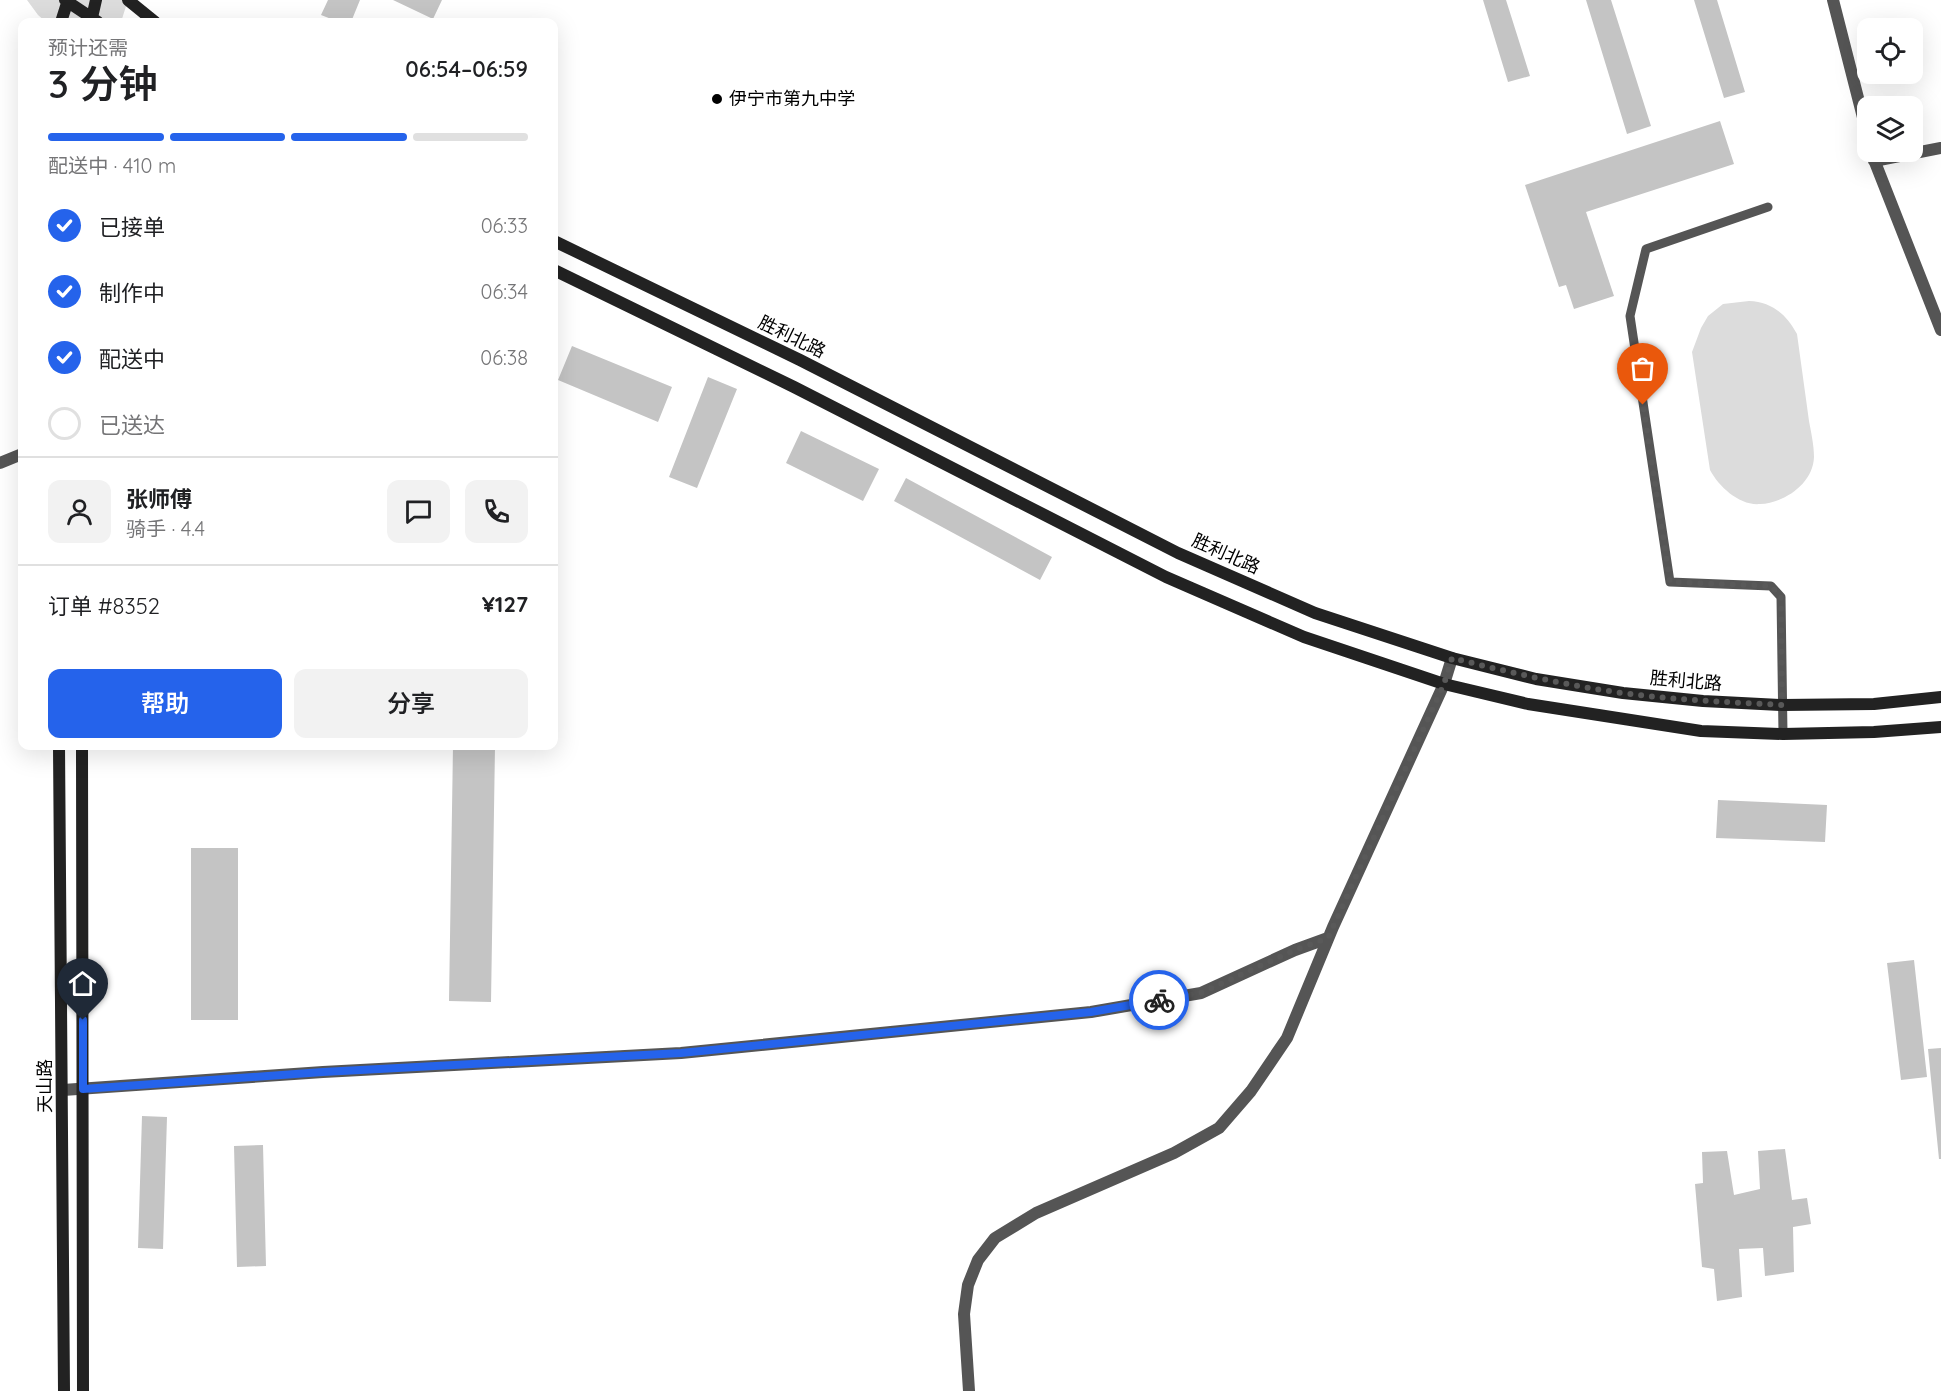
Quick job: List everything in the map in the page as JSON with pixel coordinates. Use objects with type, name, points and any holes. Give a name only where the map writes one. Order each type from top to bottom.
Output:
[{"type":"main road","points":[[94,18],[96,0]]},
{"type":"main road","points":[[128,0],[150,18]]},
{"type":"main road","points":[[62,18],[67,1],[90,18]]},
{"type":"main road","name":"胜利北路","points":[[558,243],[800,360],[1178,553],[1315,613],[1452,658],[1536,679],[1623,693],[1703,701],[1782,705],[1874,704],[1941,698]]},
{"type":"main road","points":[[558,272],[794,387],[1166,577],[1304,637],[1444,684],[1528,704],[1701,731],[1783,734],[1874,732],[1941,727]]},
{"type":"main road","name":"天山路","points":[[59,750],[64,1391]]},
{"type":"main road","points":[[82,750],[83,1391]]},
{"type":"street","points":[[1833,0],[1858,96]]},
{"type":"street","points":[[1923,150],[1941,148]]},
{"type":"street","points":[[1874,162],[1941,330]]},
{"type":"street","points":[[0,463],[18,456]]},
{"type":"street","points":[[969,1391],[964,1314],[968,1285],[978,1260],[995,1238],[1036,1213],[1174,1153],[1219,1128],[1251,1091],[1287,1038],[1328,938],[1444,684],[1452,658]]},
{"type":"street","points":[[63,1090],[335,1071],[681,1053],[1091,1012],[1201,993],[1295,950],[1328,938]]},
{"type":"lane","points":[[1768,207],[1646,249],[1630,316],[1670,582],[1771,586],[1781,597],[1783,734]]},
{"type":"shaded area","points":[[27,0],[128,0],[122,18],[41,18]]},
{"type":"shaded area","points":[[1749,301],[1765,304],[1778,310],[1797,334],[1814,452],[1809,476],[1796,490],[1778,500],[1760,504],[1738,499],[1719,483],[1710,470],[1692,352],[1708,316],[1723,304]]},
{"type":"building","points":[[328,0],[360,0],[353,18],[329,18],[321,15]]},
{"type":"building","points":[[393,0],[442,0],[433,18]]},
{"type":"building","points":[[1483,0],[1506,0],[1530,76],[1508,82]]},
{"type":"building","points":[[1586,0],[1611,0],[1651,126],[1627,134]]},
{"type":"building","points":[[1694,0],[1717,0],[1745,92],[1724,98]]},
{"type":"building","points":[[1720,121],[1734,164],[1586,212],[1614,296],[1574,309],[1566,285],[1559,287],[1525,185]]},
{"type":"building","points":[[572,346],[672,387],[658,422],[558,380]]},
{"type":"building","points":[[708,377],[737,389],[697,488],[669,477]]},
{"type":"building","points":[[801,431],[879,469],[863,501],[786,463]]},
{"type":"building","points":[[906,478],[1052,557],[1040,580],[894,501]]},
{"type":"building","points":[[453,750],[495,750],[491,1002],[449,1001]]},
{"type":"building","points":[[1718,800],[1827,805],[1825,842],[1716,838]]},
{"type":"building","points":[[191,848],[238,848],[238,1020],[191,1020]]},
{"type":"building","points":[[1914,960],[1927,1077],[1901,1080],[1887,963]]},
{"type":"building","points":[[1941,1048],[1941,1159],[1939,1159],[1928,1049]]},
{"type":"building","points":[[142,1116],[167,1117],[163,1249],[138,1248]]},
{"type":"building","points":[[263,1145],[266,1266],[237,1267],[234,1146]]},
{"type":"building","points":[[1785,1149],[1792,1200],[1807,1198],[1811,1224],[1793,1227],[1794,1272],[1765,1276],[1763,1248],[1739,1249],[1742,1297],[1717,1301],[1714,1269],[1702,1267],[1695,1184],[1703,1183],[1702,1152],[1727,1151],[1734,1195],[1760,1189],[1758,1151]]},
{"type":"way so far","points":[[1159,1000],[1201,993],[1295,950],[1328,938],[1444,684],[1452,658],[1536,679],[1623,693],[1703,701],[1782,705],[1781,597],[1771,586],[1670,582],[1643,405]]},
{"type":"place","name":"伊宁市第九中学","points":[[717,99]]},
{"type":"route","points":[[83,1020],[83,1089],[323,1072],[681,1053],[1091,1012],[1159,1000]]}]
